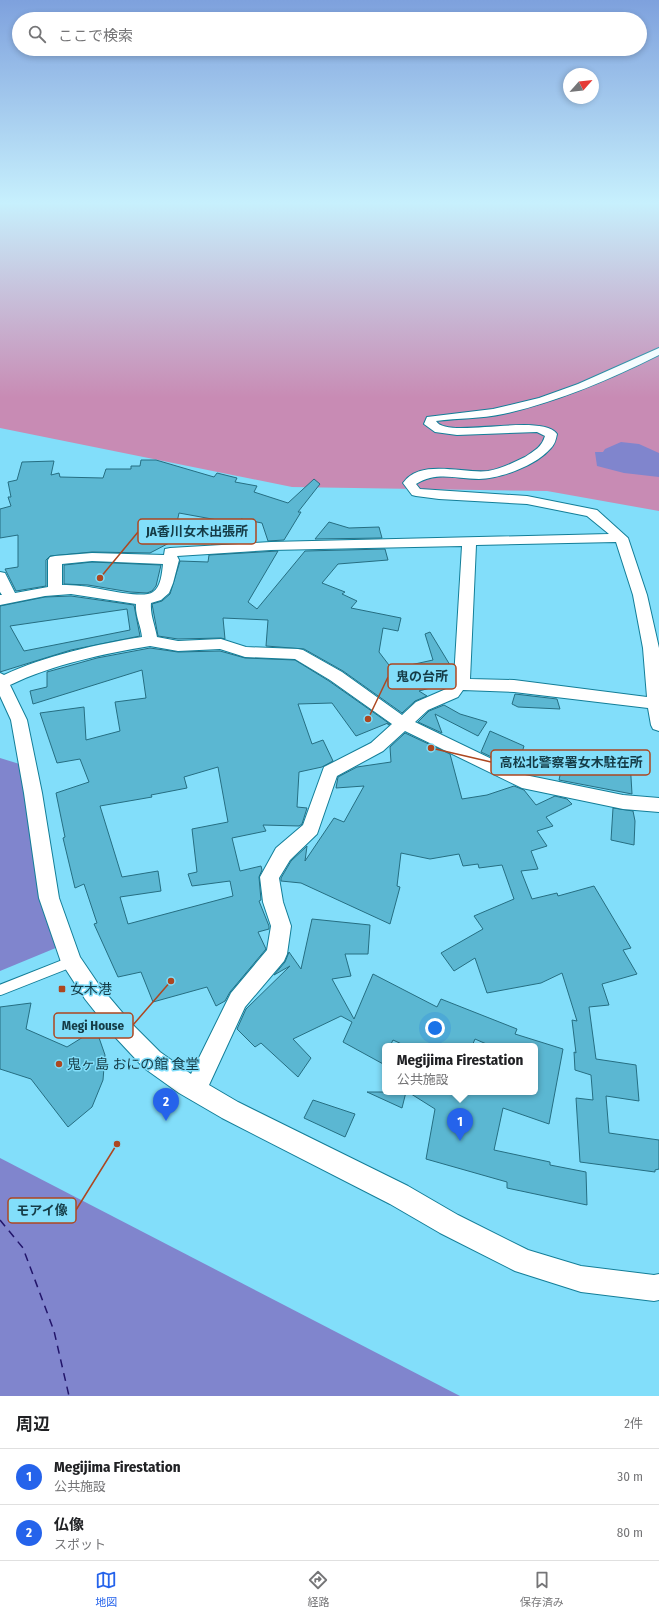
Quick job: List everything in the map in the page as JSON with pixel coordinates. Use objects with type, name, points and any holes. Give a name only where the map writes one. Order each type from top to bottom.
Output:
[{"type":"street","points":[[659,351],[580,388],[538,402],[500,412],[431,418],[430,424],[439,430],[457,432],[539,429],[551,434],[548,445],[534,456],[507,470],[481,475],[445,471],[420,475],[409,483],[416,492],[439,496],[527,500],[592,513],[621,538],[640,595],[650,640],[659,725]]},
{"type":"street","points":[[0,576],[5,599],[55,591],[79,590],[144,599],[158,597],[163,592],[169,576],[172,560],[170,552],[237,548],[621,538]]},
{"type":"street","points":[[195,1090],[238,1000],[277,954],[281,926],[273,902],[268,877],[283,854],[311,829],[330,772],[377,747],[422,706],[452,693],[462,679],[469,541]]},
{"type":"street","points":[[55,591],[55,560],[92,557],[172,560]]},
{"type":"street","points":[[144,599],[143,612],[148,626],[150,641]]},
{"type":"street","points":[[659,805],[623,802],[522,781],[446,746],[402,723],[336,676],[298,654],[245,652],[221,644],[178,646],[150,641],[112,647],[34,668],[1,681],[19,720],[33,793],[49,898],[71,962],[92,992],[124,1031],[152,1060],[195,1090],[230,1110],[399,1195],[449,1224],[524,1262],[581,1279],[654,1288],[659,1287]]},
{"type":"street","points":[[458,684],[514,686],[657,704]]},
{"type":"lane","points":[[0,990],[71,962]]},
{"type":"shaded area","points":[[0,267],[659,267],[659,511],[547,491],[292,487],[0,428]]},
{"type":"water","points":[[621,442],[639,444],[659,453],[659,477],[624,473],[597,466],[595,452],[603,452],[605,449]]},
{"type":"water","points":[[0,758],[26,766],[63,945],[0,971]]},
{"type":"water","points":[[0,1158],[460,1396],[0,1396]]},
{"type":"building","points":[[141,460],[156,460],[214,477],[217,473],[237,478],[235,482],[257,486],[254,492],[288,503],[314,479],[320,484],[298,512],[301,512],[284,540],[268,541],[262,523],[241,519],[230,543],[211,544],[213,535],[223,521],[179,513],[173,541],[150,553],[92,552],[50,556],[46,560],[46,586],[16,591],[5,569],[18,567],[18,535],[0,538],[0,509],[11,506],[8,497],[11,497],[8,482],[17,480],[22,462],[54,461],[51,475],[59,473],[60,477],[103,478],[106,469],[131,469],[131,466],[140,466]]},
{"type":"building","points":[[329,522],[349,528],[379,527],[382,538],[315,539]]},
{"type":"building","points":[[385,549],[388,560],[338,564],[322,583],[345,592],[342,594],[357,601],[351,608],[401,618],[398,631],[383,628],[379,652],[392,669],[433,660],[425,634],[430,632],[453,670],[453,677],[449,683],[419,691],[427,696],[415,701],[402,713],[343,671],[304,649],[266,646],[268,620],[223,618],[225,639],[178,639],[158,636],[152,604],[162,601],[170,594],[180,561],[208,562],[209,555],[278,551],[248,602],[257,609],[305,551]]},
{"type":"building","points":[[92,562],[161,565],[156,586],[152,591],[147,593],[130,592],[88,585],[64,584],[64,565]]},
{"type":"building","points":[[71,596],[134,605],[140,636],[71,650],[0,672],[0,606],[45,597]],"holes":[[[127,609],[130,630],[24,651],[10,626]]]},
{"type":"building","points":[[150,648],[178,652],[220,651],[245,658],[295,660],[329,681],[390,724],[388,725],[388,723],[356,736],[332,703],[298,704],[312,744],[323,740],[333,761],[322,767],[299,772],[297,807],[307,808],[302,824],[299,826],[263,825],[266,831],[232,838],[240,871],[261,866],[262,870],[259,877],[261,900],[259,901],[269,929],[258,932],[266,949],[230,992],[225,1001],[216,1006],[207,987],[153,1002],[141,972],[118,977],[94,924],[97,923],[84,884],[75,888],[63,838],[65,837],[56,793],[89,782],[80,759],[57,763],[40,713],[84,707],[86,740],[120,731],[115,702],[146,698],[142,670],[33,704],[30,691],[47,687],[47,672],[97,658]],"holes":[[[218,767],[228,822],[192,829],[197,872],[188,874],[192,886],[230,881],[233,896],[128,924],[120,897],[161,891],[158,871],[122,877],[100,806],[152,797],[151,795],[187,788],[184,777]]]},
{"type":"building","points":[[515,694],[557,699],[560,709],[518,707],[512,704]]},
{"type":"building","points":[[444,705],[460,714],[487,722],[478,736],[435,714],[442,733],[418,722],[429,711]]},
{"type":"building","points":[[490,731],[524,746],[517,769],[481,752]]},
{"type":"building","points":[[405,733],[450,754],[462,799],[487,795],[514,786],[524,790],[536,805],[555,796],[567,799],[572,804],[546,817],[553,826],[537,831],[547,846],[531,851],[538,869],[521,871],[532,899],[557,893],[558,896],[594,886],[631,948],[623,950],[637,974],[602,984],[609,1005],[589,1007],[596,1059],[636,1065],[639,1101],[606,1096],[609,1133],[659,1140],[659,1169],[655,1170],[655,1172],[580,1162],[576,1098],[593,1100],[591,1075],[575,1070],[574,1052],[576,1053],[572,1020],[577,1021],[562,973],[541,983],[487,993],[475,958],[454,971],[441,953],[483,929],[474,916],[514,899],[502,865],[479,868],[478,864],[463,866],[459,854],[430,859],[401,853],[397,886],[400,887],[390,924],[301,883],[281,881],[281,878],[291,861],[307,846],[305,861],[334,818],[344,822],[364,786],[336,788],[338,777],[357,767],[391,762],[390,747]]},
{"type":"building","points":[[565,752],[592,757],[592,754],[630,760],[632,794],[559,780]]},
{"type":"building","points":[[613,808],[633,811],[635,821],[634,845],[611,840]]},
{"type":"building","points":[[312,919],[370,925],[368,954],[345,954],[351,976],[332,979],[354,1019],[373,974],[437,1007],[441,999],[517,1029],[515,1034],[563,1049],[549,1124],[503,1108],[494,1150],[550,1162],[550,1165],[586,1172],[587,1205],[507,1188],[507,1182],[426,1159],[435,1109],[413,1095],[538,1095],[538,1043],[484,1043],[475,1039],[473,1043],[400,1043],[393,1040],[392,1043],[382,1043],[382,1063],[343,1042],[352,1022],[341,1016],[293,1039],[311,1058],[298,1077],[261,1043],[255,1047],[237,1029],[246,1009],[290,966],[274,975],[285,962],[289,952],[301,969]]},
{"type":"building","points":[[31,1003],[26,1029],[67,1047],[96,1029],[105,1055],[103,1080],[92,1107],[68,1127],[31,1079],[0,1069],[0,1007]]},
{"type":"building","points":[[367,1092],[382,1092],[382,1095],[405,1095],[402,1108]]},
{"type":"building","points":[[313,1100],[355,1114],[345,1137],[304,1118]]},
{"type":"ferry route","points":[[0,1220],[23,1248],[54,1331],[69,1396]]},
{"type":"place","name":"JA香川女木出張所","points":[[100,578]]},
{"type":"place","name":"鬼の台所","points":[[368,719]]},
{"type":"place","name":"高松北警察署女木駐在所","points":[[431,748]]},
{"type":"place","name":"Megi House","points":[[171,981]]},
{"type":"place","name":"女木港","points":[[62,989]]},
{"type":"place","name":"鬼ヶ島 おにの館 食堂","points":[[59,1064]]},
{"type":"place","name":"仏像","points":[[166,1121]]},
{"type":"place","name":"Megijima Firestation","points":[[460,1141]]},
{"type":"place","name":"モアイ像","points":[[117,1144]]}]
